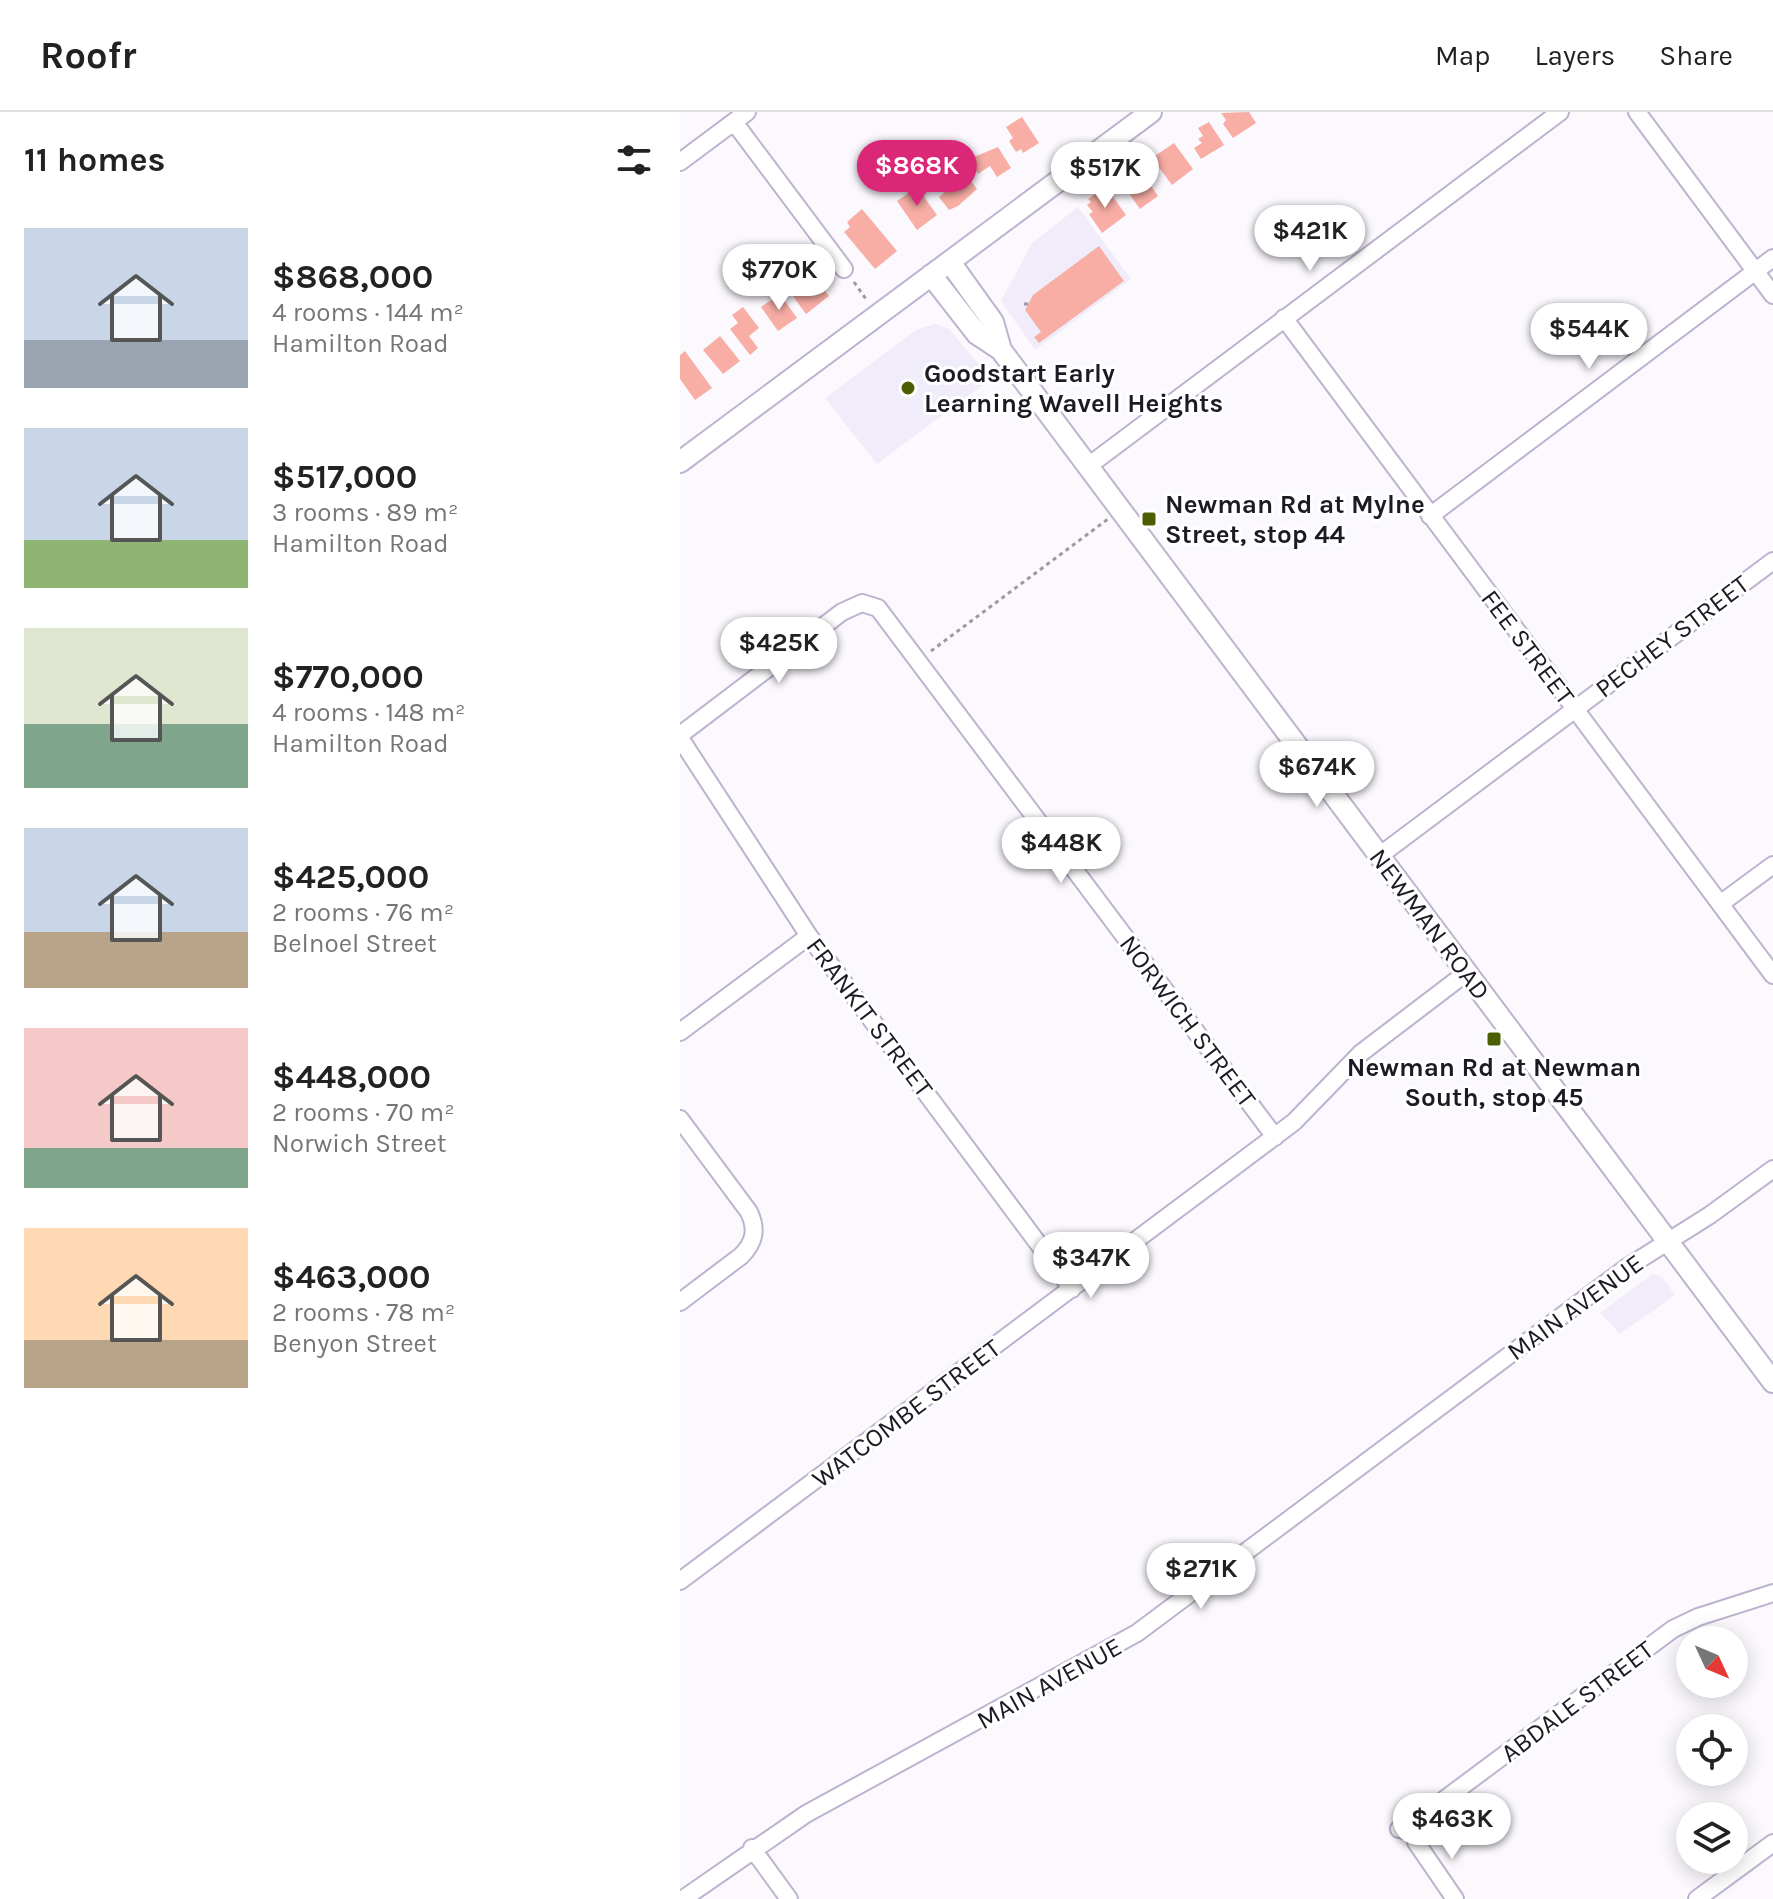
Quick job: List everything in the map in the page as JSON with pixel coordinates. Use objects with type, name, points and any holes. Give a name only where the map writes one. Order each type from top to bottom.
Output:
[{"type":"main road","points":[[680,462],[1151,112]]},
{"type":"main road","name":"NEWMAN ROAD","points":[[950,262],[993,322],[1001,350]]},
{"type":"main road","name":"NEWMAN ROAD","points":[[931,275],[977,334],[1001,350],[1773,1382]]},
{"type":"street","points":[[1087,467],[1560,112]]},
{"type":"street","points":[[1637,112],[1773,295]]},
{"type":"street","points":[[680,162],[741,117],[844,269]]},
{"type":"street","points":[[1430,516],[1773,258]]},
{"type":"street","name":"FEE STREET","points":[[1284,318],[1773,975]]},
{"type":"street","name":"PECHEY STREET","points":[[1379,856],[1773,561]]},
{"type":"street","name":"NORWICH STREET","points":[[680,736],[842,612],[867,603],[883,612],[1275,1137]]},
{"type":"street","name":"FRANKIT STREET","points":[[680,736],[809,936],[1072,1289]]},
{"type":"street","points":[[1720,904],[1773,865]]},
{"type":"street","points":[[680,1032],[809,936]]},
{"type":"street","name":"WATCOMBE STREET","points":[[680,1581],[1275,1137],[1312,1106],[1361,1053],[1466,973]]},
{"type":"street","points":[[680,1119],[749,1212],[755,1229],[749,1249],[680,1302]]},
{"type":"street","name":"MAIN AVENUE","points":[[683,1899],[752,1848],[806,1814],[1137,1633],[1619,1273],[1773,1169]]},
{"type":"street","name":"ABDALE STREET","points":[[1455,1899],[1407,1830],[1673,1629],[1698,1617],[1773,1593]]},
{"type":"street","points":[[1697,1899],[1773,1843]]},
{"type":"street","points":[[752,1848],[789,1899]]},
{"type":"path","points":[[844,269],[866,299]]},
{"type":"path","points":[[918,660],[1120,510]]},
{"type":"shaded area","points":[[1078,207],[1131,279],[1035,350],[1001,301],[1032,243]]},
{"type":"shaded area","name":"Goodstart Early Learning Wavell Heights","points":[[935,324],[949,329],[991,379],[877,464],[825,398],[916,330]]},
{"type":"shaded area","points":[[1653,1274],[1662,1277],[1675,1295],[1620,1334],[1600,1313]]},
{"type":"building","points":[[1249,112],[1256,123],[1233,138],[1223,124],[1226,120],[1221,113]]},
{"type":"building","points":[[1022,117],[1039,143],[1023,153],[1021,149],[1016,152],[1009,141],[1013,138],[1006,127]]},
{"type":"building","points":[[1209,122],[1224,145],[1201,159],[1194,148],[1202,143],[1198,139],[1203,136],[1198,128]]},
{"type":"building","points":[[1174,143],[1193,169],[1172,185],[1152,158]]},
{"type":"building","points":[[998,147],[1011,168],[997,177],[990,166],[978,174],[969,159]]},
{"type":"building","points":[[965,173],[977,189],[949,210],[939,197],[944,193],[939,186],[952,176],[956,180]]},
{"type":"building","points":[[1143,174],[1158,196],[1140,209],[1128,192],[1132,189],[1129,184]]},
{"type":"building","points":[[917,187],[937,215],[917,230],[897,201]]},
{"type":"building","points":[[1106,187],[1126,215],[1102,233],[1089,214],[1093,212],[1087,205],[1091,202],[1088,199]]},
{"type":"building","points":[[862,209],[897,251],[875,269],[844,232],[850,227],[847,222]]},
{"type":"building","points":[[1099,246],[1124,281],[1039,343],[1034,337],[1041,332],[1025,310],[1033,295]]},
{"type":"building","points":[[804,263],[829,296],[806,314],[781,280]]},
{"type":"building","points":[[780,294],[797,318],[778,331],[761,307]]},
{"type":"building","points":[[743,307],[759,328],[749,336],[758,348],[750,355],[730,329],[738,323],[732,315]]},
{"type":"building","points":[[720,336],[740,361],[723,374],[703,350]]},
{"type":"building","points":[[685,351],[712,388],[695,400],[680,379],[680,355]]},
{"type":"place","name":"Goodstart Early Learning Wavell Heights","points":[[908,388]]},
{"type":"place","name":"Newman Rd at Mylne Street, stop 44","points":[[1149,519]]},
{"type":"place","name":"Newman Rd at Newman South, stop 45","points":[[1494,1039]]}]
